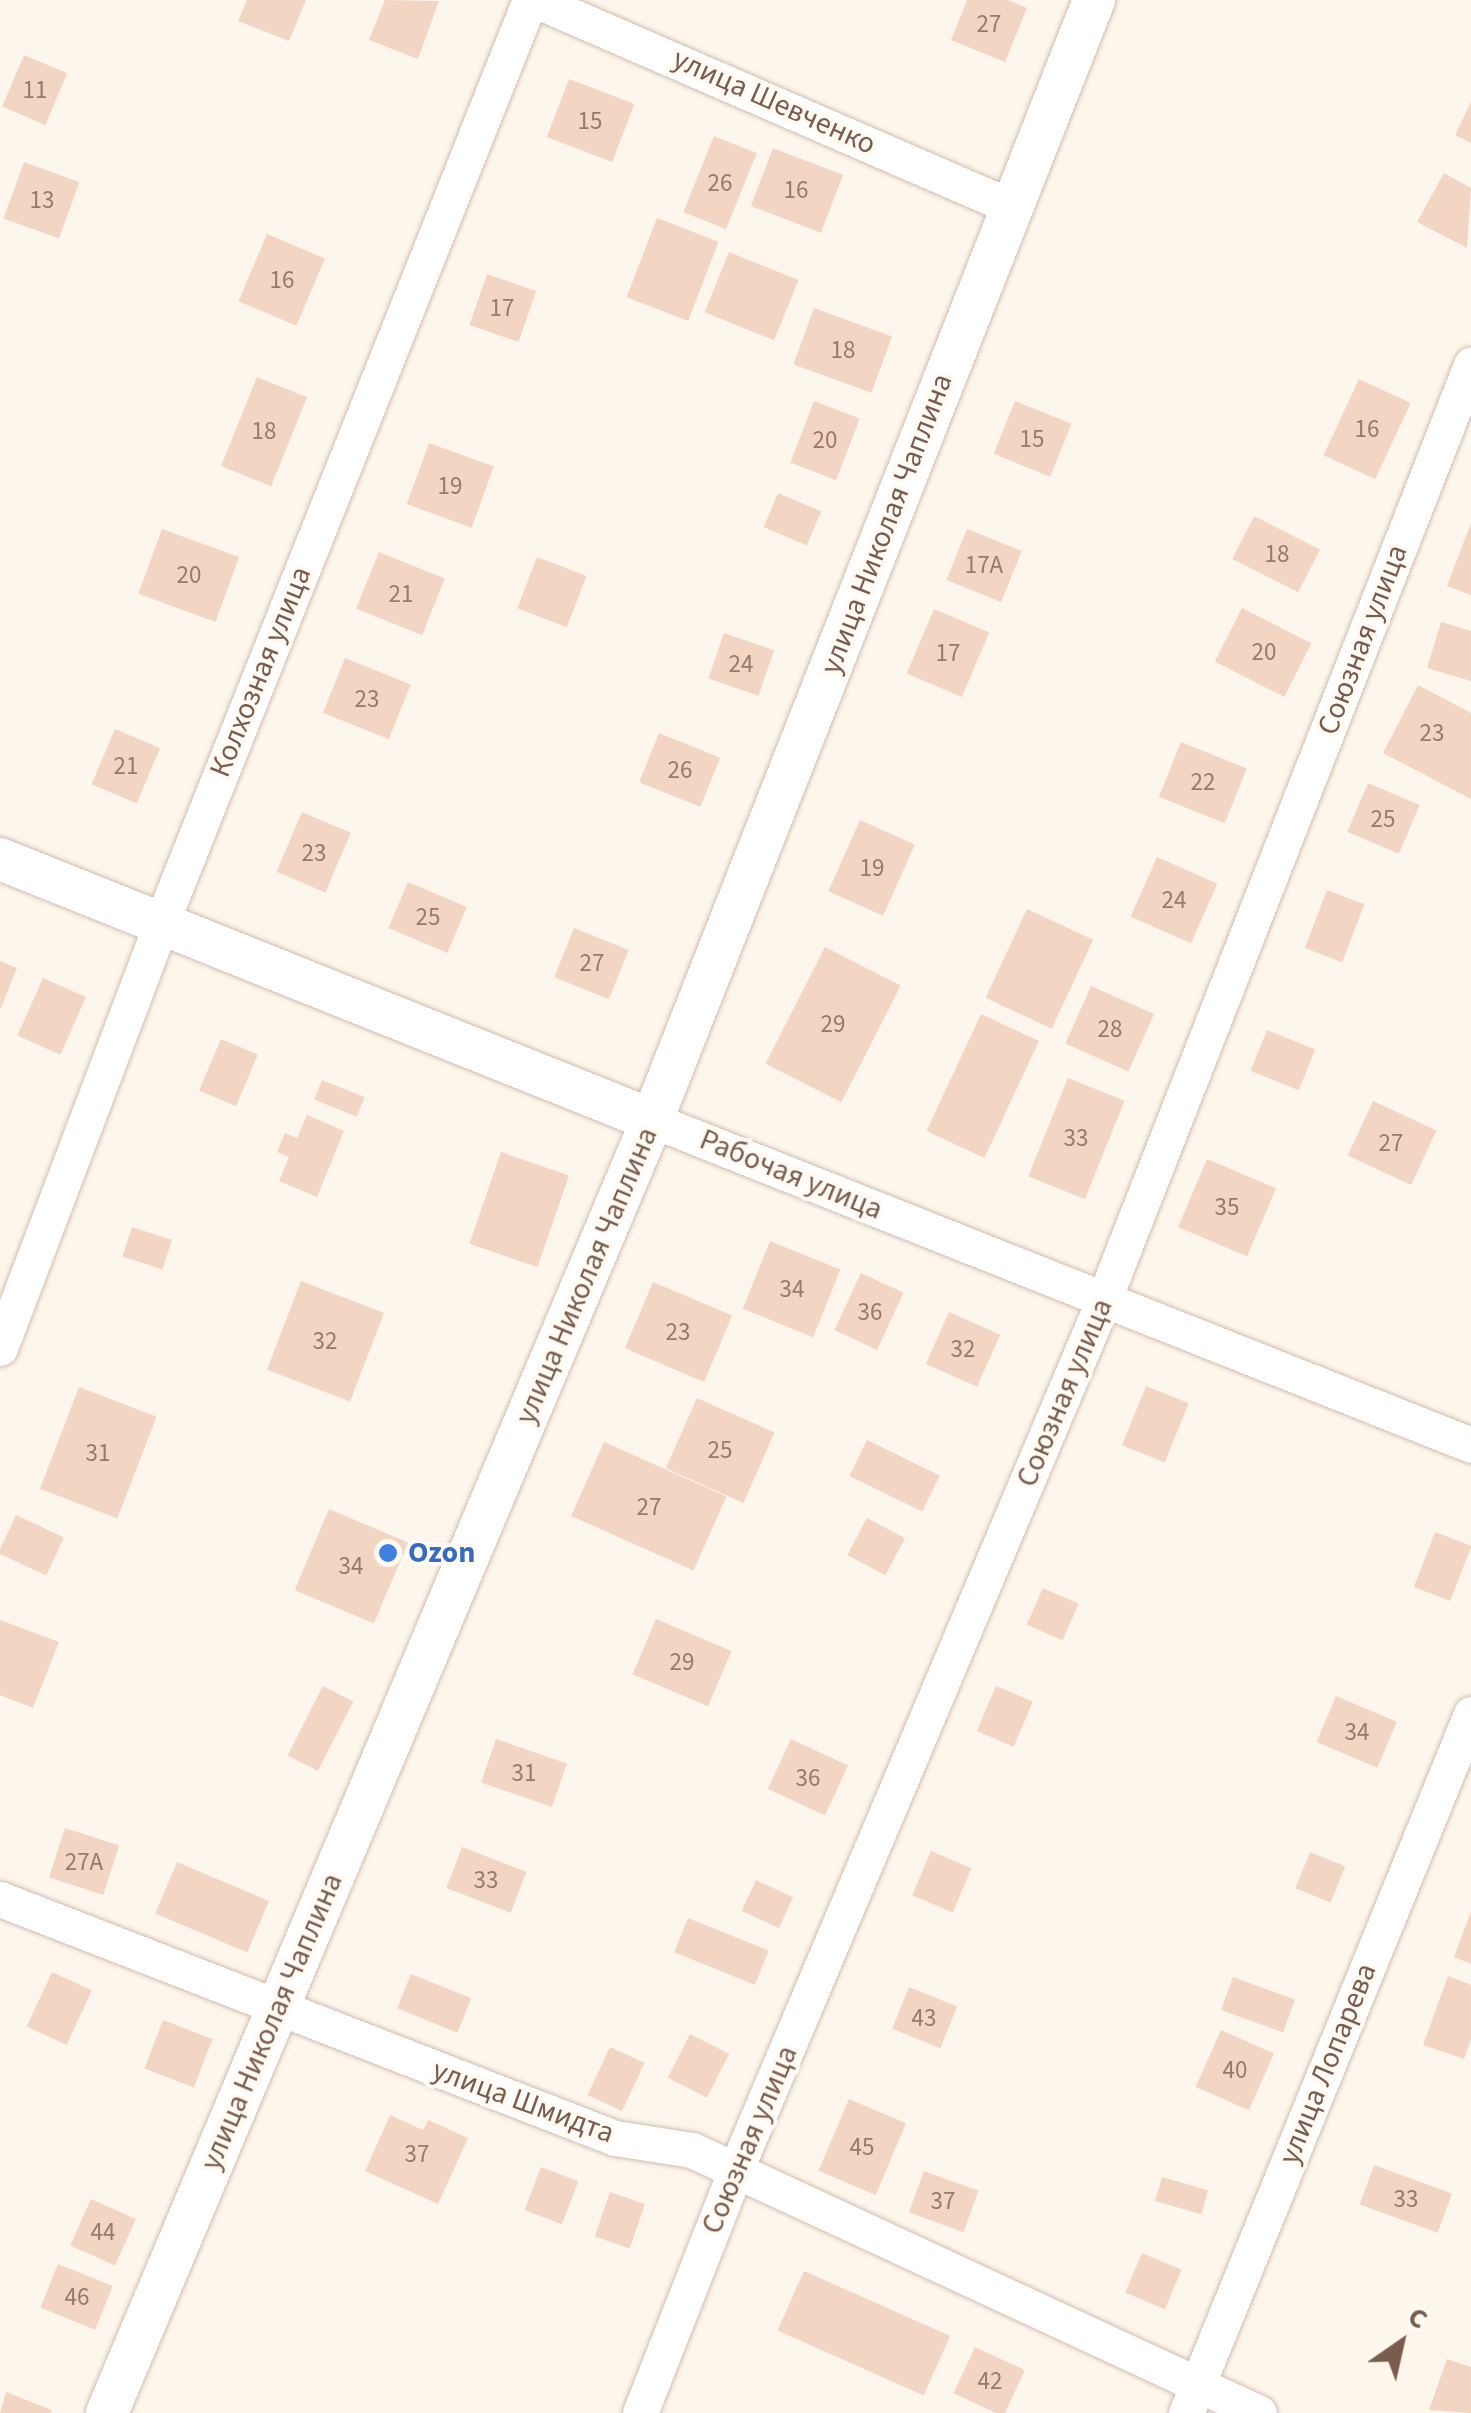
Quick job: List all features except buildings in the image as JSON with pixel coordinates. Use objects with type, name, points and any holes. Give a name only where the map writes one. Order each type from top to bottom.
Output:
[{"type":"street","name":"улица Шевченко","points":[[533,0],[1012,207]]},
{"type":"street","name":"Колхозная улица","points":[[0,1348],[162,921],[533,0]]},
{"type":"street","points":[[1044,129],[1094,0]]},
{"type":"street","points":[[1044,129],[1123,0]]},
{"type":"street","name":"улица Николая Чаплина","points":[[107,2413],[652,1120],[1044,129]]},
{"type":"street","name":"Союзная улица","points":[[640,2413],[736,2169],[1104,1299],[1471,365]]},
{"type":"street","name":"Рабочая улица","points":[[0,859],[1471,1445]]},
{"type":"street","name":"улица Лопарева","points":[[1191,2400],[1471,1714]]},
{"type":"street","name":"улица Шмидта","points":[[0,1899],[276,2011],[615,2138],[692,2150],[1191,2400],[1259,2413]]},
{"type":"place","name":"Ozon","points":[[388,1553]]}]
